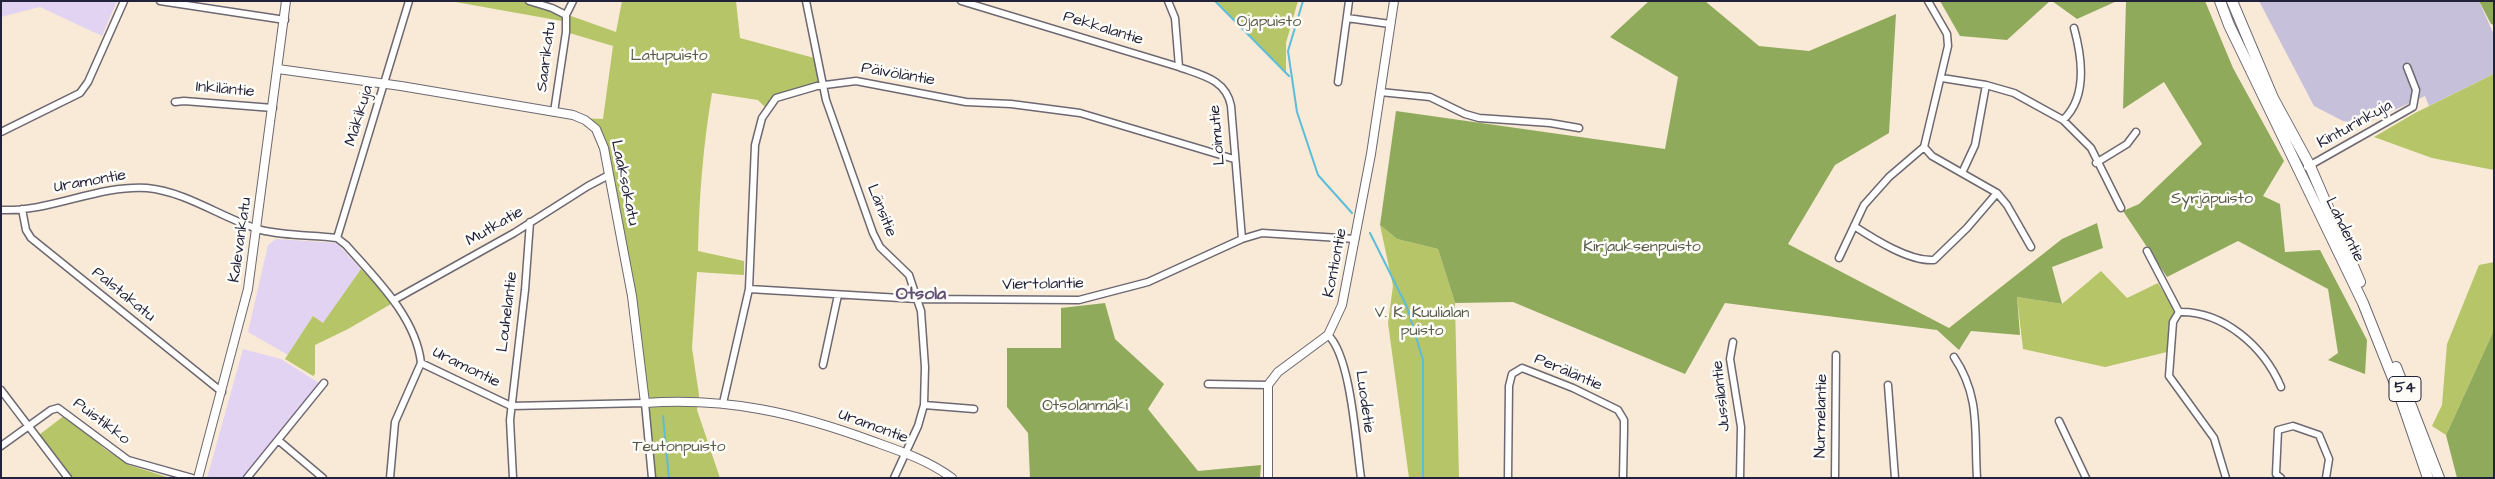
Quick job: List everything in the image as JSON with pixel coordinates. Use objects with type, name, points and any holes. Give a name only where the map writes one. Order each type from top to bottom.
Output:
[{"type":"main road","name":"Lahdentie","points":[[2220,1],[2229,25],[2363,303],[2400,396],[2428,478]]},
{"type":"main road","name":"Lahdentie","points":[[2232,1],[2273,98],[2310,166],[2407,395],[2439,478]]},
{"type":"street","points":[[1,132],[80,93],[88,82],[124,1]]},
{"type":"street","points":[[160,1],[285,20]]},
{"type":"street","name":"Kalevankatu","points":[[198,478],[244,308],[273,108],[286,1]]},
{"type":"street","name":"Mäkikuja","points":[[337,238],[409,1]]},
{"type":"street","name":"Saarikatu","points":[[529,1],[552,8],[566,15],[566,32],[554,112]]},
{"type":"street","points":[[566,15],[573,1]]},
{"type":"street","name":"Länsitie","points":[[806,1],[826,100],[873,233],[880,247],[909,275],[921,311],[925,367],[924,405],[918,426],[894,478]]},
{"type":"street","name":"Pekkalantie","points":[[960,1],[1179,67]]},
{"type":"street","points":[[1168,1],[1175,18],[1179,67]]},
{"type":"street","points":[[1338,82],[1349,1]]},
{"type":"street","name":"Kontiontie","points":[[1268,385],[1278,372],[1328,334],[1336,323],[1342,306],[1355,240],[1394,1]]},
{"type":"street","points":[[1839,258],[1864,205],[1883,184],[1924,147],[1942,78],[1948,46],[1947,34],[1928,1]]},
{"type":"street","points":[[1347,18],[1390,24]]},
{"type":"street","points":[[2063,120],[2079,96],[2082,55],[2074,28]]},
{"type":"street","name":"Loimutie","points":[[1179,67],[1214,80],[1227,92],[1231,106],[1242,239]]},
{"type":"street","name":"Kinturinkuja","points":[[2299,171],[2413,107],[2416,90],[2407,67]]},
{"type":"street","name":"Laaksokatu","points":[[278,69],[554,112],[580,118],[596,129],[604,148],[632,296],[652,478]]},
{"type":"street","points":[[1942,78],[1986,85],[2024,97],[2063,120],[2091,148],[2096,162],[2121,208]]},
{"type":"street","name":"Päivöläntie","points":[[723,403],[749,290],[755,145],[758,128],[767,109],[776,98],[823,84],[861,81],[966,102],[1011,104],[1074,112],[1234,159]]},
{"type":"street","points":[[1962,173],[1975,146],[1986,85]]},
{"type":"street","points":[[1380,92],[1430,97],[1479,118],[1550,123],[1579,128]]},
{"type":"street","name":"Inkiläntie","points":[[175,102],[184,101],[273,108]]},
{"type":"street","points":[[2096,162],[2127,144],[2136,132]]},
{"type":"street","points":[[1924,147],[1932,156],[1996,193],[2006,205],[2031,247]]},
{"type":"street","name":"Mutkatie","points":[[394,300],[609,175]]},
{"type":"street","name":"Uramontie","points":[[1,210],[22,209],[110,191],[146,188],[175,195],[256,228],[337,238],[346,245],[394,300],[418,349],[420,363],[511,406],[723,403],[808,418],[905,453],[952,478]]},
{"type":"street","points":[[1854,226],[1920,260],[1934,260],[1968,228],[1996,193]]},
{"type":"street","name":"Palstakatu","points":[[22,209],[26,230],[31,238],[222,392]]},
{"type":"street","name":"Louhelantie","points":[[513,478],[510,420],[525,290],[530,222]]},
{"type":"street","name":"Viertolantie","points":[[749,290],[917,299],[1079,300],[1148,282],[1242,239],[1262,233],[1355,240]]},
{"type":"street","points":[[2147,252],[2179,312]]},
{"type":"street","points":[[823,365],[838,295]]},
{"type":"street","points":[[2179,312],[2208,316],[2232,327],[2251,342],[2273,368],[2282,387]]},
{"type":"street","points":[[2179,312],[2173,322],[2170,376],[2214,438],[2226,478]]},
{"type":"street","name":"Luodetie","points":[[1328,334],[1337,346],[1345,365],[1361,478]]},
{"type":"street","name":"Jussilantie","points":[[1733,342],[1730,360],[1741,427],[1740,478]]},
{"type":"street","name":"Nurmelantie","points":[[1835,478],[1836,355]]},
{"type":"street","points":[[1954,357],[1966,375],[1971,390],[1977,478]]},
{"type":"street","points":[[390,478],[395,422],[420,363]]},
{"type":"street","name":"Peräläntie","points":[[1508,478],[1509,386],[1512,374],[1522,368],[1573,388],[1618,410],[1624,420],[1623,478]]},
{"type":"street","points":[[247,478],[324,383]]},
{"type":"street","points":[[1208,384],[1268,385],[1268,478]]},
{"type":"street","points":[[1888,385],[1894,478]]},
{"type":"street","points":[[1,390],[68,478]]},
{"type":"street","points":[[924,405],[974,409]]},
{"type":"street","name":"Puistikko","points":[[29,426],[51,410],[58,408],[65,411],[128,460],[192,478]]},
{"type":"street","points":[[2059,421],[2086,478]]},
{"type":"street","points":[[1,446],[29,426]]},
{"type":"street","points":[[2281,478],[2276,474],[2278,430],[2292,426],[2319,435],[2329,460],[2326,478]]},
{"type":"street","points":[[278,440],[323,478]]},
{"type":"shaded area","points":[[1,1],[117,1],[102,36],[40,7],[1,17]]},
{"type":"shaded area","points":[[2259,1],[2479,1],[2494,35],[2494,74],[2429,106],[2425,96],[2364,124],[2343,121],[2314,106]]},
{"type":"shaded area","points":[[276,239],[337,243],[361,269],[323,324],[313,316],[288,355],[248,332],[268,245]]},
{"type":"shaded area","points":[[243,349],[281,359],[319,383],[244,478],[207,478]]},
{"type":"green space","name":"Latupuisto","points":[[450,1],[529,1],[616,32],[622,1],[736,1],[740,38],[818,59],[823,84],[787,93],[767,109],[758,100],[712,93],[702,172],[698,251],[744,261],[744,275],[697,272],[692,348],[699,395],[697,410],[720,478],[652,478],[638,333],[600,136],[580,118],[603,119],[613,46],[566,32],[567,23],[562,21]]},
{"type":"green space","name":"Ojapuisto","points":[[1216,1],[1298,1],[1286,43],[1286,73]]},
{"type":"green space","name":"Kirjauksenpuisto","points":[[1649,1],[1705,1],[1759,46],[1809,51],[1896,14],[1889,133],[1835,165],[1788,244],[1949,328],[2062,239],[2097,223],[2103,248],[2052,267],[2062,304],[2017,297],[2020,335],[1971,331],[1959,350],[1937,330],[1725,303],[1685,374],[1513,302],[1455,303],[1438,249],[1397,239],[1380,225],[1396,111],[1665,149],[1678,77],[1610,37]]},
{"type":"green space","points":[[1940,1],[2050,1],[2007,40],[1960,36]]},
{"type":"green space","points":[[2052,1],[2117,1],[2077,19]]},
{"type":"green space","name":"Syrjäpuisto","points":[[2126,1],[2205,1],[2233,68],[2284,161],[2263,196],[2280,204],[2285,252],[2320,250],[2367,340],[2365,374],[2328,360],[2338,353],[2328,289],[2238,241],[2167,277],[2123,211],[2139,204],[2202,144],[2164,82],[2123,109]]},
{"type":"green space","points":[[2479,1],[2494,1],[2494,25],[2491,24]]},
{"type":"green space","points":[[2494,74],[2494,170],[2432,158],[2374,137],[2415,113]]},
{"type":"green space","name":"V. K. Kuulialan puisto","points":[[1380,225],[1397,239],[1438,249],[1455,303],[1459,478],[1409,478],[1388,323],[1393,286]]},
{"type":"green space","points":[[2494,262],[2494,330],[2446,435],[2432,426],[2442,405],[2447,344],[2479,265]]},
{"type":"green space","points":[[361,269],[385,294],[391,304],[348,329],[315,345],[315,374],[313,376],[285,359],[313,316],[323,323]]},
{"type":"green space","points":[[2101,271],[2127,298],[2158,283],[2176,313],[2167,352],[2105,367],[2023,349],[2017,297],[2062,304]]},
{"type":"green space","name":"Otsolanmäki","points":[[1105,303],[1115,339],[1164,384],[1148,409],[1198,471],[1261,465],[1260,478],[1030,478],[1028,433],[1007,407],[1007,348],[1061,348],[1061,308]]},
{"type":"green space","points":[[2494,330],[2494,478],[2457,478],[2446,435]]},
{"type":"green space","points":[[65,415],[105,449],[129,465],[170,478],[70,478],[39,435]]},
{"type":"waterway","points":[[1215,1],[1289,76]]},
{"type":"waterway","points":[[1303,1],[1288,51],[1297,112],[1318,175],[1352,213]]},
{"type":"waterway","points":[[1370,233],[1407,307],[1423,360],[1423,478]]},
{"type":"waterway","points":[[663,416],[669,478]]},
{"type":"district","name":"Otsola","points":[[921,295]]},
{"type":"park label","name":"Teutonpuisto","points":[[679,448]]}]
